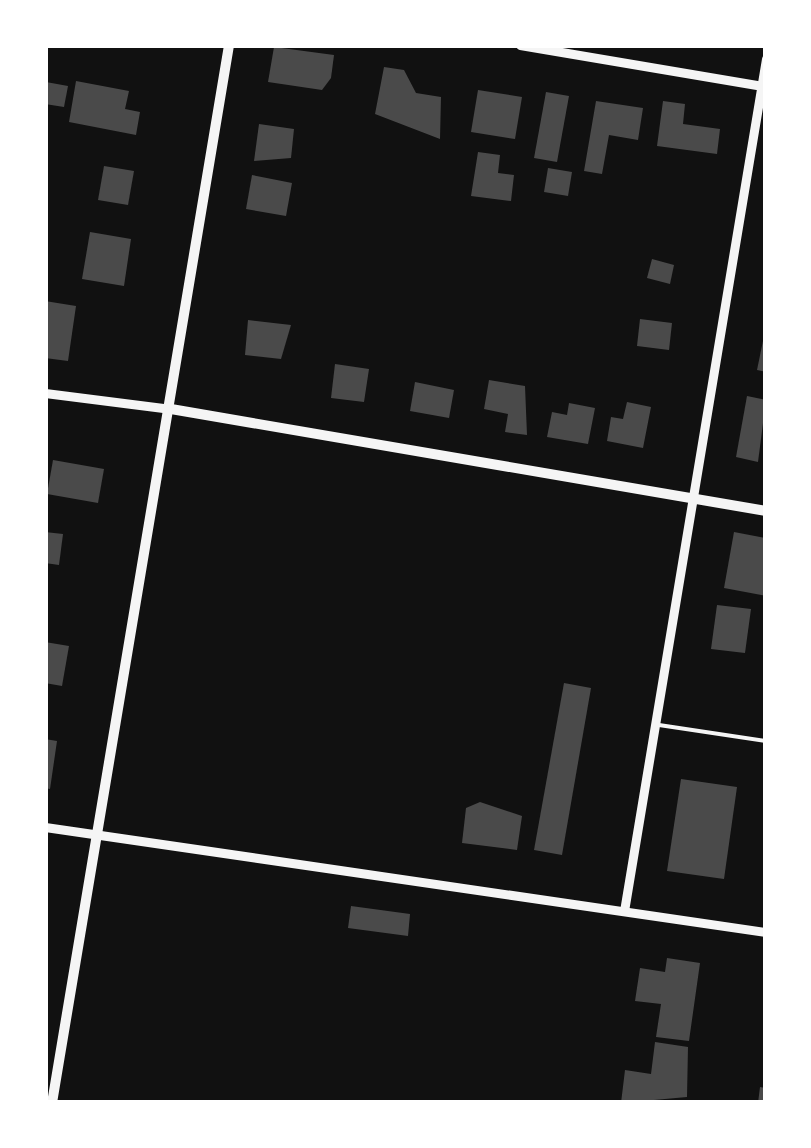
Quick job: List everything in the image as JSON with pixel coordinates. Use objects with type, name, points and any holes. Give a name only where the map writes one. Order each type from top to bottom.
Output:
[{"type":"street","points":[[52,1103],[100,835],[229,45]]},
{"type":"street","points":[[520,45],[764,86]]},
{"type":"street","points":[[624,911],[766,59]]},
{"type":"street","points":[[45,393],[170,410],[766,511]]},
{"type":"street","points":[[45,827],[766,932]]},
{"type":"lane","points":[[654,724],[766,741]]},
{"type":"building","points":[[274,47],[334,55],[331,78],[322,90],[268,82]]},
{"type":"building","points":[[384,67],[404,70],[416,93],[441,97],[440,139],[375,114]]},
{"type":"building","points":[[76,81],[129,91],[125,109],[140,112],[136,135],[69,122]]},
{"type":"building","points":[[46,82],[68,86],[64,107],[45,104]]},
{"type":"building","points":[[478,90],[522,97],[515,139],[471,132]]},
{"type":"building","points":[[546,92],[569,96],[557,162],[534,158]]},
{"type":"building","points":[[596,101],[643,108],[638,140],[609,135],[602,174],[584,171]]},
{"type":"building","points":[[663,101],[685,104],[683,124],[720,129],[717,154],[657,146]]},
{"type":"building","points":[[259,124],[294,129],[291,158],[254,161]]},
{"type":"building","points":[[478,152],[500,155],[498,173],[514,175],[511,201],[471,196]]},
{"type":"building","points":[[104,166],[134,171],[128,205],[98,200]]},
{"type":"building","points":[[548,168],[572,172],[568,196],[544,192]]},
{"type":"building","points":[[252,175],[292,183],[286,216],[246,209]]},
{"type":"building","points":[[90,232],[131,239],[124,286],[82,279]]},
{"type":"building","points":[[652,259],[674,265],[670,284],[647,278]]},
{"type":"building","points":[[45,301],[76,306],[68,361],[45,358]]},
{"type":"building","points":[[640,319],[672,323],[669,350],[637,346]]},
{"type":"building","points":[[248,320],[291,325],[281,359],[245,355]]},
{"type":"building","points":[[766,336],[766,372],[757,370]]},
{"type":"building","points":[[335,364],[369,369],[364,402],[331,398]]},
{"type":"building","points":[[489,380],[525,386],[527,435],[505,432],[508,414],[484,409]]},
{"type":"building","points":[[415,382],[454,390],[449,418],[410,411]]},
{"type":"building","points":[[747,396],[766,400],[758,462],[736,457]]},
{"type":"building","points":[[627,402],[651,407],[643,448],[607,441],[611,417],[623,419]]},
{"type":"building","points":[[569,403],[595,408],[588,444],[547,437],[552,412],[567,415]]},
{"type":"building","points":[[53,460],[104,469],[98,503],[47,494]]},
{"type":"building","points":[[45,532],[63,534],[59,565],[45,563]]},
{"type":"building","points":[[734,532],[766,538],[766,596],[724,588]]},
{"type":"building","points":[[717,605],[751,609],[745,653],[711,649]]},
{"type":"building","points":[[45,642],[69,646],[62,686],[45,683]]},
{"type":"building","points":[[564,683],[591,688],[562,855],[534,850]]},
{"type":"building","points":[[45,739],[57,741],[50,789],[45,788]]},
{"type":"building","points":[[681,779],[737,787],[724,879],[667,871]]},
{"type":"building","points":[[480,802],[522,816],[517,850],[462,843],[466,808]]},
{"type":"building","points":[[351,906],[410,914],[408,936],[348,928]]},
{"type":"building","points":[[667,958],[700,963],[689,1041],[656,1037],[661,1004],[635,1001],[640,968],[665,972]]},
{"type":"building","points":[[655,1042],[688,1047],[687,1097],[621,1103],[625,1070],[651,1074]]},
{"type":"building","points":[[760,1087],[766,1088],[766,1103],[758,1103]]}]
